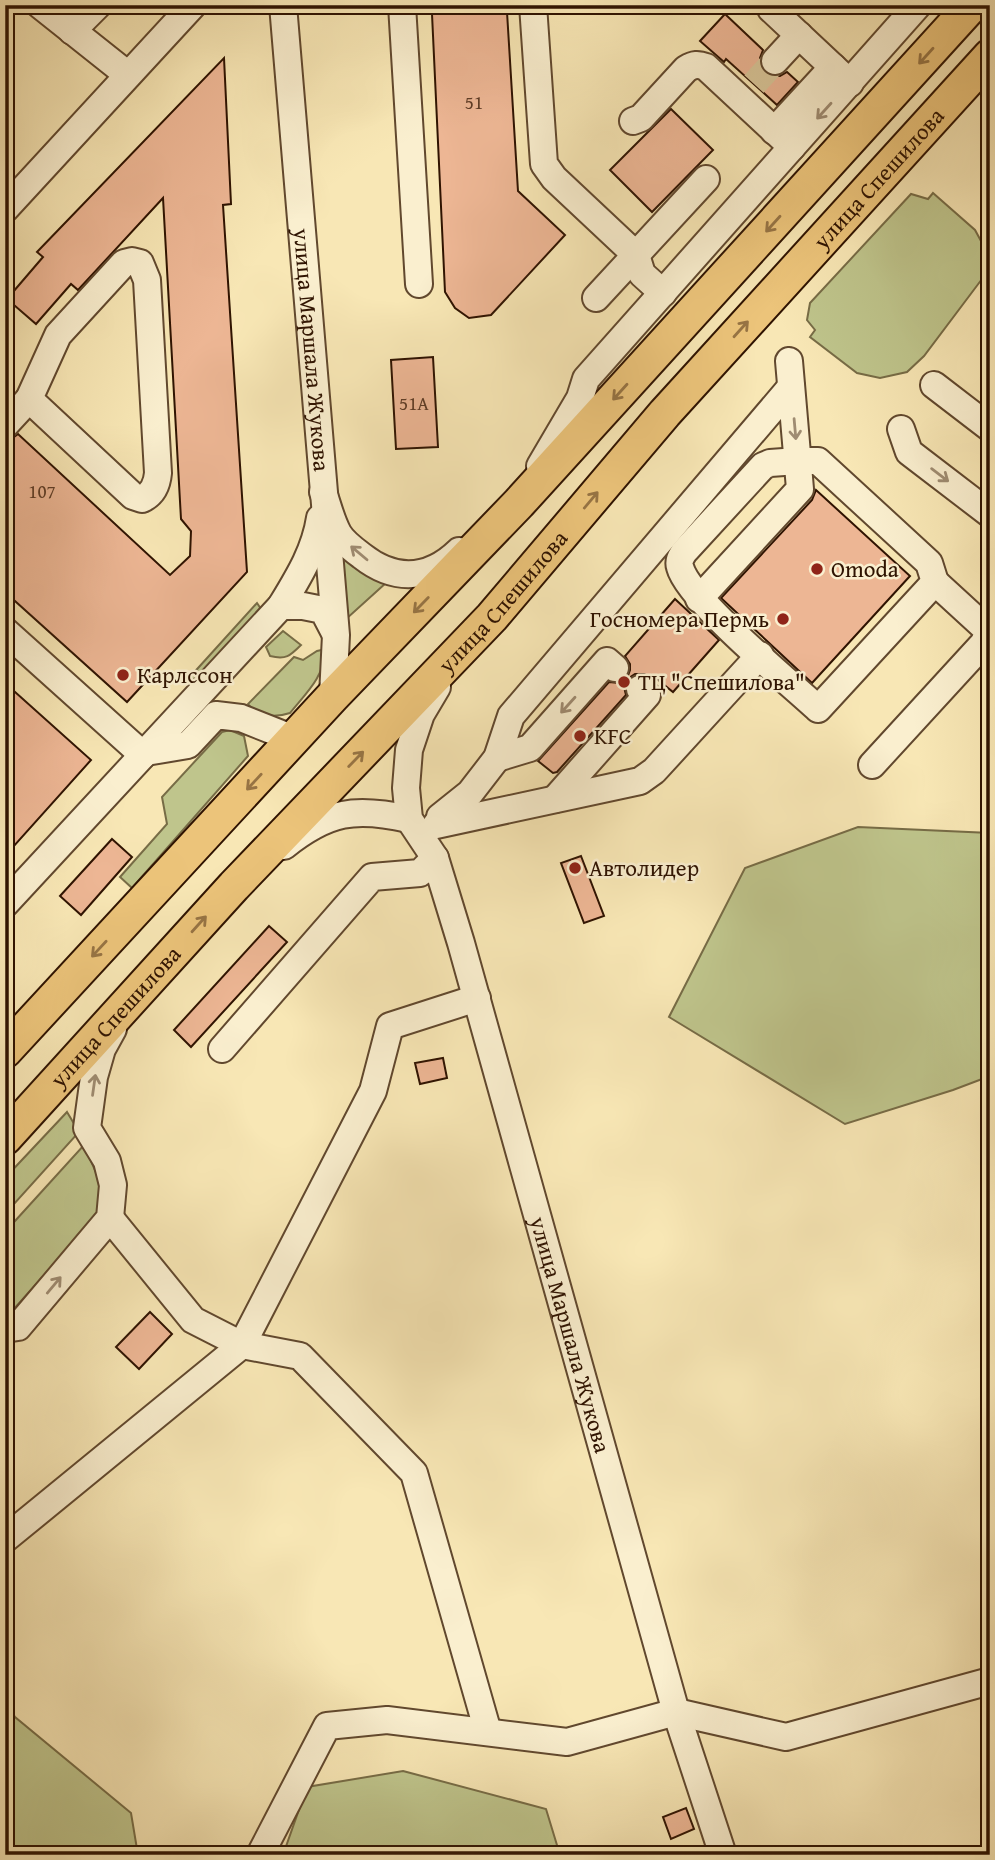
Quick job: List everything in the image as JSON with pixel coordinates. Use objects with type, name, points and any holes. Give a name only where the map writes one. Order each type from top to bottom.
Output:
[{"type":"main road","name":"улица Спешилова","points":[[5,1051],[333,696],[519,503],[972,5]]},
{"type":"main road","name":"улица Спешилова","points":[[5,1138],[234,886],[492,617],[665,413],[990,56]]},
{"type":"street","points":[[40,5],[128,75]]},
{"type":"street","points":[[72,31],[98,5]]},
{"type":"street","points":[[5,209],[193,5]]},
{"type":"street","name":"улица Маршала Жукова","points":[[283,5],[336,635],[333,696]]},
{"type":"street","points":[[402,5],[419,284]]},
{"type":"street","points":[[533,5],[544,164],[554,178],[636,255],[642,274],[663,293]]},
{"type":"street","points":[[323,492],[340,536],[373,566],[398,575],[425,572],[445,564],[467,543],[519,503],[580,398],[586,379],[663,293],[783,139],[841,75],[918,5]]},
{"type":"street","points":[[771,9],[841,75]]},
{"type":"street","points":[[775,61],[799,35]]},
{"type":"street","points":[[633,121],[641,118],[693,65],[706,67],[747,91],[783,139]]},
{"type":"street","points":[[596,298],[706,179]]},
{"type":"street","points":[[5,425],[29,399],[58,335],[124,264],[132,261],[140,263],[147,280],[158,473],[158,483],[153,491],[142,499],[134,496],[29,399]]},
{"type":"street","points":[[440,817],[470,793],[497,758],[511,716],[790,374],[800,489],[699,599]]},
{"type":"street","points":[[934,385],[990,428]]},
{"type":"street","points":[[901,429],[909,452],[990,514]]},
{"type":"street","points":[[872,765],[987,637],[983,626],[935,582],[929,563],[818,461],[770,463],[764,466],[680,559],[679,567],[699,599],[818,709],[935,582]]},
{"type":"street","points":[[8,896],[281,606],[317,537],[323,492]]},
{"type":"street","points":[[281,606],[323,610],[336,635]]},
{"type":"street","points":[[413,824],[406,788],[409,750],[421,714],[445,673],[492,617]]},
{"type":"street","points":[[5,631],[144,754]]},
{"type":"street","points":[[234,886],[301,832],[339,815],[374,811],[413,824],[640,781],[648,776],[760,655]]},
{"type":"street","points":[[497,758],[530,748],[607,662],[615,668]]},
{"type":"street","points":[[555,799],[647,695],[640,689]]},
{"type":"street","points":[[144,754],[188,745],[216,715],[241,718],[294,739]]},
{"type":"street","name":"улица Маршала Жукова","points":[[413,824],[435,858],[477,998],[676,1712],[723,1855]]},
{"type":"street","points":[[222,1049],[372,877],[420,873],[435,858]]},
{"type":"street","points":[[5,1539],[242,1345],[373,1091],[390,1026],[477,998]]},
{"type":"street","points":[[5,1329],[18,1327],[110,1218],[113,1185],[107,1161],[87,1128],[94,1077],[102,1049],[127,1005]]},
{"type":"street","points":[[110,1218],[193,1320],[242,1345],[300,1356],[414,1473],[488,1732]]},
{"type":"street","points":[[260,1855],[327,1726],[387,1720],[568,1742],[676,1712],[786,1737],[990,1681]]},
{"type":"green space","points":[[933,193],[975,230],[987,252],[985,275],[924,356],[907,372],[880,378],[857,373],[810,337],[815,330],[807,320],[810,303],[911,194],[928,199]]},
{"type":"green space","points":[[337,548],[353,566],[387,582],[345,620]]},
{"type":"green space","points":[[257,603],[263,612],[197,685],[189,678]]},
{"type":"green space","points":[[283,631],[301,645],[287,656],[270,656],[266,647]]},
{"type":"green space","points":[[326,649],[318,676],[290,713],[267,715],[257,712],[248,704],[294,657],[303,660]]},
{"type":"green space","points":[[230,730],[244,736],[248,756],[132,888],[120,877],[167,824],[162,797],[222,732]]},
{"type":"green space","points":[[858,827],[990,833],[990,1076],[845,1124],[669,1017],[745,868]]},
{"type":"green space","points":[[67,1112],[79,1132],[5,1214],[5,1178]]},
{"type":"green space","points":[[84,1145],[98,1177],[101,1194],[96,1217],[5,1319],[5,1232]]},
{"type":"green space","points":[[5,1701],[15,1717],[131,1813],[138,1855],[5,1855]]},
{"type":"green space","points":[[403,1771],[546,1809],[560,1855],[283,1855],[307,1787]]},
{"type":"building","points":[[507,12],[518,191],[565,235],[491,315],[469,318],[455,308],[445,292],[432,14]]},
{"type":"building","points":[[725,14],[763,50],[760,66],[764,72],[780,76],[787,72],[798,82],[777,105],[726,59],[724,62],[700,41]]},
{"type":"building","points":[[224,58],[231,204],[223,205],[247,572],[127,702],[5,592],[5,440],[18,434],[170,575],[190,556],[191,531],[181,519],[163,198],[78,290],[71,284],[36,324],[7,299],[43,257],[37,252]]},
{"type":"building","points":[[671,109],[713,150],[652,212],[610,170]]},
{"type":"building","points":[[433,357],[438,447],[396,449],[391,360]]},
{"type":"building","points":[[816,490],[910,576],[812,683],[721,598],[812,500]]},
{"type":"building","name":"ТЦ \"Спешилова\"","points":[[675,599],[719,640],[673,692],[652,675],[650,677],[635,674],[629,678],[624,687],[626,695],[557,772],[553,773],[538,761],[609,682],[619,683],[627,678],[630,664],[625,656]]},
{"type":"building","points":[[5,683],[91,760],[5,856]]},
{"type":"building","points":[[112,839],[132,857],[81,915],[60,896]]},
{"type":"building","points":[[581,856],[604,916],[584,923],[561,863]]},
{"type":"building","points":[[269,926],[287,942],[191,1047],[174,1030]]},
{"type":"building","points":[[443,1058],[447,1078],[420,1084],[415,1063]]},
{"type":"building","points":[[150,1312],[172,1334],[139,1369],[116,1347]]},
{"type":"building","points":[[686,1808],[694,1829],[671,1839],[663,1817]]},
{"type":"tunnel","points":[[754,84],[775,61]]},
{"type":"place","name":"Omoda","points":[[817,569]]},
{"type":"place","name":"Госномера Пермь","points":[[783,619]]},
{"type":"place","name":"Карлссон","points":[[123,675]]},
{"type":"place","name":"ТЦ \"Спешилова\"","points":[[624,682]]},
{"type":"place","name":"KFC","points":[[580,736]]},
{"type":"place","name":"Автолидер","points":[[575,868]]}]
